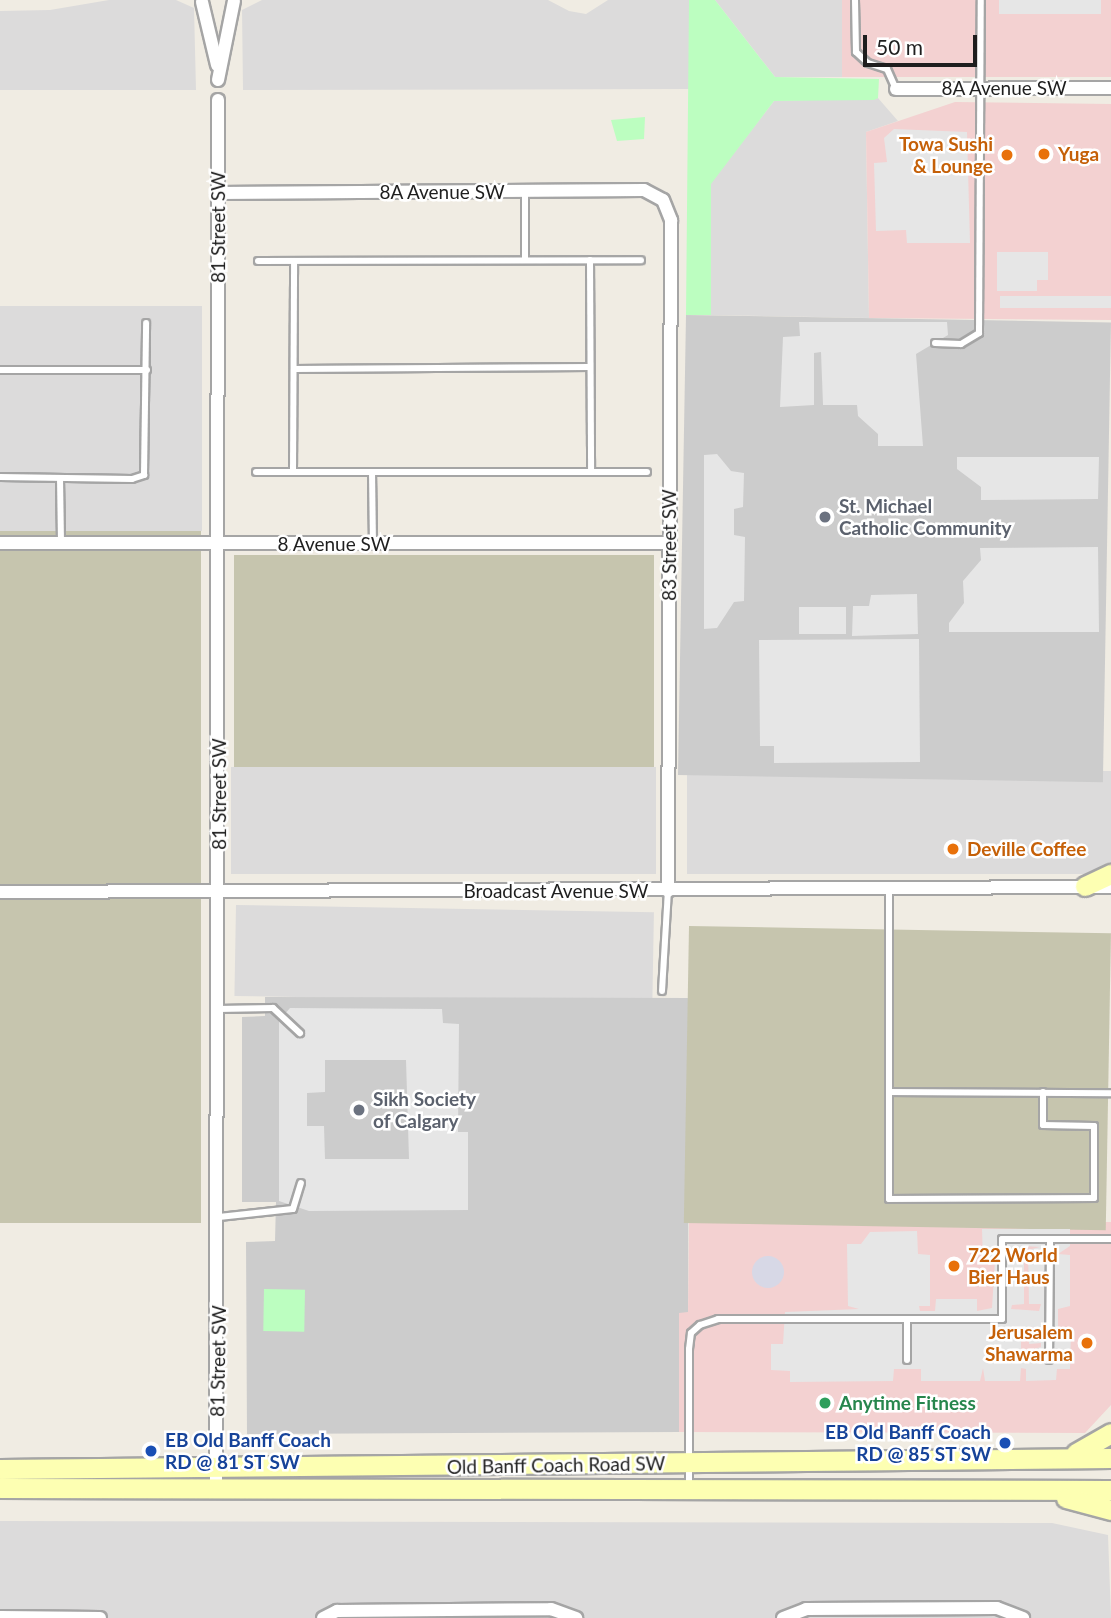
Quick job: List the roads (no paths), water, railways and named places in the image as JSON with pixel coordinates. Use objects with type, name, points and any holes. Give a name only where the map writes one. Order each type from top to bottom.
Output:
[{"type":"main road","points":[[1085,886],[1111,874]]},
{"type":"main road","points":[[1057,1458],[1096,1446],[1111,1433]]},
{"type":"main road","name":"Old Banff Coach Road SW","points":[[0,1488],[689,1461],[1111,1458]]},
{"type":"main road","name":"Old Banff Coach Road SW","points":[[0,1469],[216,1478],[689,1487],[999,1487],[1111,1490]]},
{"type":"main road","points":[[999,1487],[1085,1501],[1111,1510]]},
{"type":"street","points":[[201,1],[221,8],[235,1]]},
{"type":"street","points":[[201,1],[208,12],[218,75],[235,1]]},
{"type":"street","name":"8A Avenue SW","points":[[896,89],[1111,88]]},
{"type":"street","name":"81 Street SW","points":[[216,1478],[220,544],[218,100]]},
{"type":"street","name":"8A Avenue SW","points":[[218,193],[644,190],[663,200]]},
{"type":"street","name":"83 Street SW","points":[[663,200],[671,220],[668,891]]},
{"type":"street","name":"8 Avenue SW","points":[[0,543],[669,543]]},
{"type":"street","name":"Broadcast Avenue SW","points":[[0,892],[1111,887]]},
{"type":"street","points":[[783,1618],[806,1608],[1009,1609],[1023,1618]]},
{"type":"street","points":[[323,1618],[337,1611],[551,1609],[576,1618]]},
{"type":"street","points":[[0,1617],[100,1618]]},
{"type":"lane","points":[[855,0],[856,52],[868,63],[887,69],[896,89]]},
{"type":"lane","points":[[935,343],[961,344],[979,333],[981,0]]},
{"type":"lane","points":[[525,192],[526,260]]},
{"type":"lane","points":[[590,260],[590,472]]},
{"type":"lane","points":[[258,261],[641,260]]},
{"type":"lane","points":[[293,472],[294,261]]},
{"type":"lane","points":[[0,477],[132,479],[144,474],[146,323]]},
{"type":"lane","points":[[294,369],[590,367]]},
{"type":"lane","points":[[0,370],[147,370]]},
{"type":"lane","points":[[256,472],[647,472]]},
{"type":"lane","points":[[372,472],[373,544]]},
{"type":"lane","points":[[60,478],[61,544]]},
{"type":"lane","points":[[889,888],[889,1199],[1094,1198],[1094,1126],[1042,1125],[1042,1092]]},
{"type":"lane","points":[[663,991],[668,891]]},
{"type":"lane","points":[[218,1009],[274,1008],[300,1033]]},
{"type":"lane","points":[[889,1092],[1111,1093]]},
{"type":"lane","points":[[219,1217],[293,1209],[301,1183]]},
{"type":"lane","points":[[689,1487],[688,1349],[691,1333],[700,1325],[718,1320],[1002,1319],[1002,1239],[1111,1240]]},
{"type":"lane","points":[[1049,1360],[1050,1239]]},
{"type":"lane","points":[[907,1320],[907,1360]]},
{"type":"place","name":"Yuga","points":[[1044,154]]},
{"type":"place","name":"Towa Sushi & Lounge","points":[[1007,155]]},
{"type":"place","name":"St. Michael Catholic Community","points":[[825,517]]},
{"type":"place","name":"Deville Coffee","points":[[953,849]]},
{"type":"place","name":"Sikh Society of Calgary","points":[[359,1110]]},
{"type":"place","name":"722 World Bier Haus","points":[[954,1266]]},
{"type":"place","name":"Jerusalem Shawarma","points":[[1087,1343]]},
{"type":"place","name":"Anytime Fitness","points":[[825,1403]]},
{"type":"place","name":"EB Old Banff Coach RD @ 85 ST SW","points":[[1005,1443]]},
{"type":"place","name":"EB Old Banff Coach RD @ 81 ST SW","points":[[151,1451]]}]
